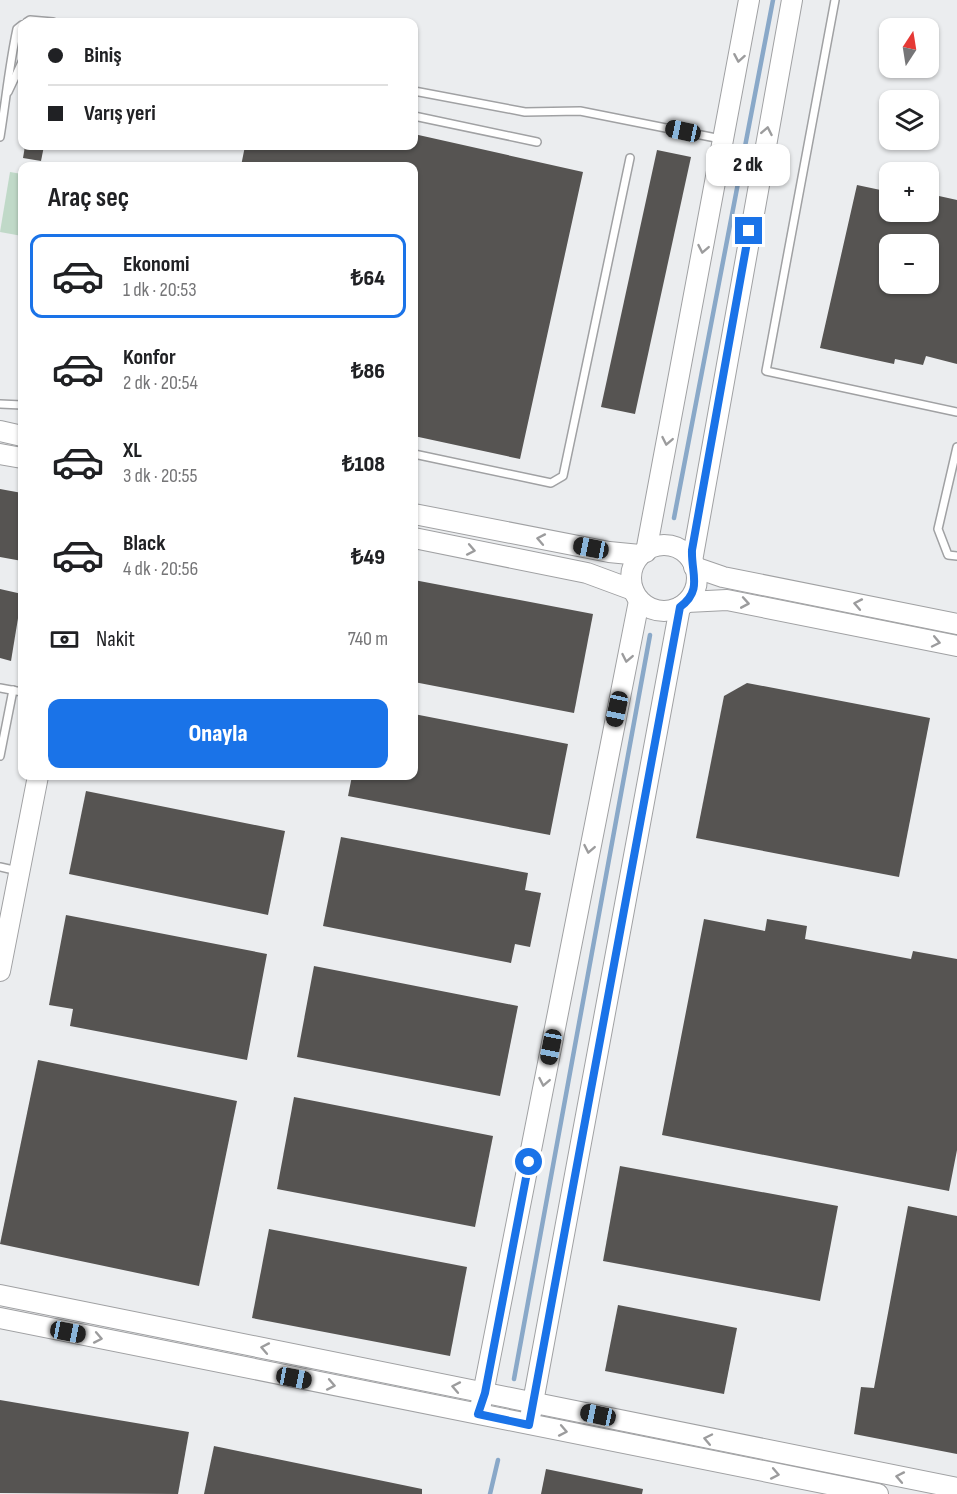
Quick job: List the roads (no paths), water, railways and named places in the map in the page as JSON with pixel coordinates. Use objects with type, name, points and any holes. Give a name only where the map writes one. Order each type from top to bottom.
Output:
[{"type":"street","points":[[478,1414],[485,1393],[636,596],[632,569],[643,553],[749,0]]},
{"type":"street","points":[[529,1425],[683,605],[694,591],[697,581],[693,564],[792,0]]},
{"type":"street","points":[[0,431],[18,435]]},
{"type":"street","points":[[0,454],[18,457]]},
{"type":"street","points":[[418,515],[609,552],[643,553],[664,545],[675,547],[693,564],[723,577],[957,624]]},
{"type":"street","points":[[418,539],[588,573],[636,596],[658,611],[683,605],[727,600],[957,646]]},
{"type":"street","points":[[0,971],[37,780]]},
{"type":"street","points":[[0,1295],[957,1488]]},
{"type":"street","points":[[0,1318],[878,1494]]},
{"type":"lane","points":[[835,0],[766,371],[957,412]]},
{"type":"lane","points":[[0,138],[8,92],[7,74],[18,28]]},
{"type":"lane","points":[[8,92],[18,71]]},
{"type":"lane","points":[[418,92],[525,112],[580,111],[723,140]]},
{"type":"lane","points":[[418,117],[537,142]]},
{"type":"lane","points":[[418,455],[551,483],[563,476],[630,158]]},
{"type":"lane","points":[[0,404],[18,405]]},
{"type":"lane","points":[[957,447],[938,529],[948,555],[957,556]]},
{"type":"lane","points":[[0,688],[18,691]]},
{"type":"lane","points":[[0,756],[13,690]]},
{"type":"lane","points":[[0,867],[20,871]]},
{"type":"waterway","points":[[674,518],[773,0]]},
{"type":"waterway","points":[[514,1379],[650,635]]},
{"type":"waterway","points":[[490,1494],[498,1460]]}]
